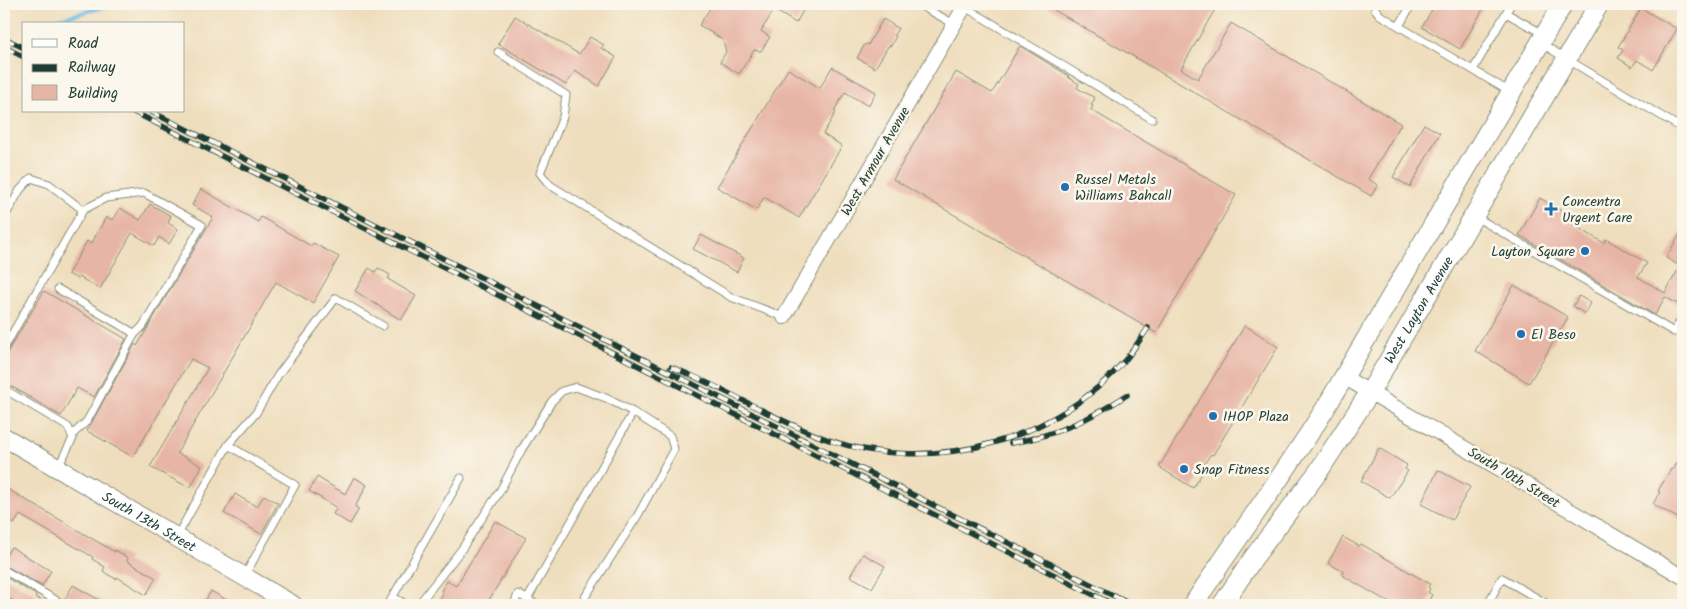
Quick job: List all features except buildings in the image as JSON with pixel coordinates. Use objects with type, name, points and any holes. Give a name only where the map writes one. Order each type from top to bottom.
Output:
[{"type":"main road","points":[[1192,605],[1294,458],[1344,377],[1563,4]]},
{"type":"main road","name":"West Layton Avenue","points":[[1222,605],[1254,557],[1318,472],[1370,392],[1598,4]]},
{"type":"street","name":"West Armour Avenue","points":[[784,317],[966,5]]},
{"type":"street","name":"South 10th Street","points":[[1344,377],[1683,577]]},
{"type":"street","name":"South 13th Street","points":[[4,438],[293,605]]},
{"type":"lane","points":[[918,4],[954,24]]},
{"type":"lane","points":[[1375,4],[1375,8],[1380,15],[1511,93]]},
{"type":"lane","points":[[1399,26],[1412,4]]},
{"type":"lane","points":[[1473,70],[1511,4]]},
{"type":"lane","points":[[966,5],[1152,119]]},
{"type":"lane","points":[[1506,13],[1566,58],[1683,128]]},
{"type":"lane","points":[[498,52],[566,95],[563,117],[540,173],[550,185],[731,297],[784,317]]},
{"type":"lane","points":[[4,218],[20,190],[31,178],[50,184],[83,210]]},
{"type":"lane","points":[[4,348],[83,210],[106,198],[144,193],[202,226],[143,326],[134,336],[87,421],[72,435]]},
{"type":"lane","points":[[1474,216],[1674,332],[1683,316]]},
{"type":"lane","points":[[58,290],[132,332],[134,336]]},
{"type":"lane","points":[[176,538],[228,445],[256,413],[278,375],[336,298],[383,326]]},
{"type":"lane","points":[[418,605],[461,550],[500,491],[522,449],[552,401],[562,391],[576,387],[606,398],[633,412],[670,436],[674,449],[638,515],[580,605]]},
{"type":"lane","points":[[4,389],[68,427],[73,438],[57,469]]},
{"type":"lane","points":[[527,600],[633,412]]},
{"type":"lane","points":[[228,445],[295,485],[244,577]]},
{"type":"lane","points":[[388,605],[461,478]]},
{"type":"lane","points":[[4,570],[64,605]]},
{"type":"lane","points":[[1486,605],[1502,578],[1549,605]]},
{"type":"lane","points":[[514,605],[518,594],[538,605]]},
{"type":"lane","points":[[393,597],[407,605]]},
{"type":"waterway","points":[[48,22],[115,4]]},
{"type":"railway","points":[[4,38],[22,47]]},
{"type":"railway","points":[[4,47],[22,56]]},
{"type":"railway","points":[[134,112],[1114,605]]},
{"type":"railway","points":[[152,112],[1132,605]]},
{"type":"railway","points":[[671,367],[789,424],[829,440],[868,450],[909,454],[950,452],[990,444],[1028,430],[1065,412],[1097,388],[1126,359],[1148,328]]},
{"type":"railway","points":[[1011,443],[1042,436],[1072,425],[1099,412],[1127,395]]},
{"type":"place","name":"Russel Metals Williams Bahcall","points":[[1065,187]]},
{"type":"place","name":"Concentra Urgent Care","points":[[1551,209]]},
{"type":"place","name":"Layton Square","points":[[1585,251]]},
{"type":"place","name":"El Beso","points":[[1521,334]]},
{"type":"place","name":"IHOP Plaza","points":[[1213,416]]},
{"type":"place","name":"Snap Fitness","points":[[1184,469]]}]
